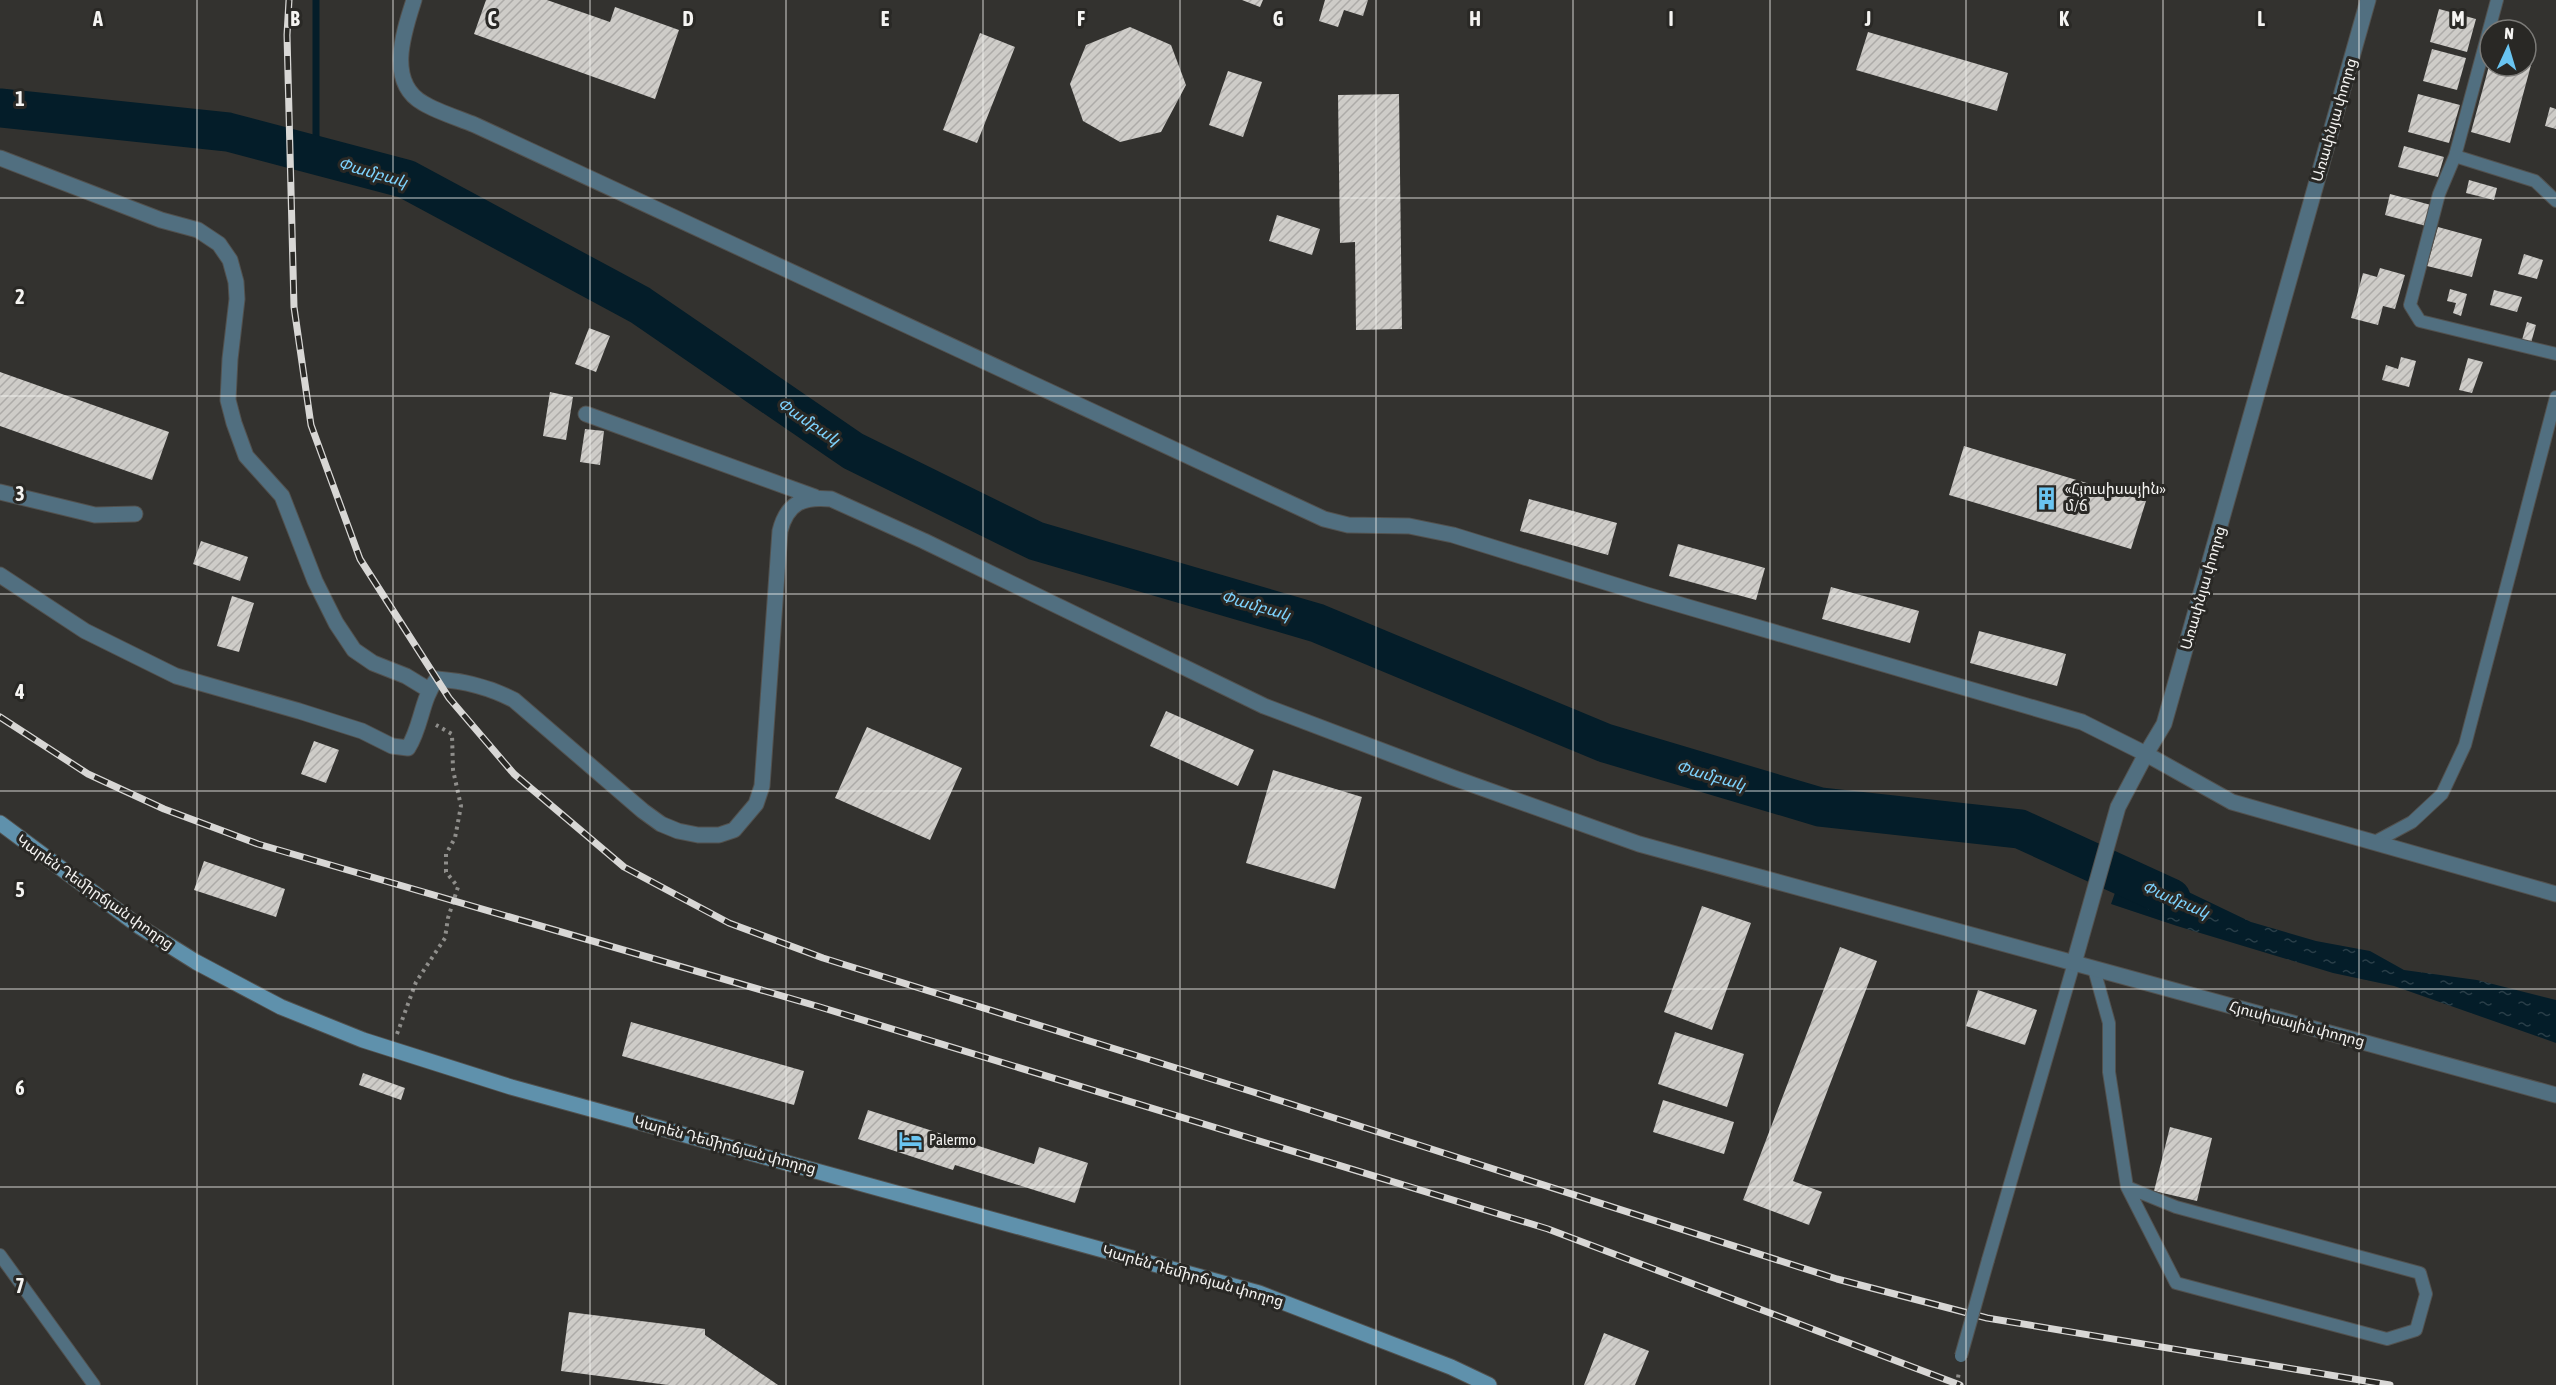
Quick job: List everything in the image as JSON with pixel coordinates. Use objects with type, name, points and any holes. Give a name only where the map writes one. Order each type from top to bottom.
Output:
[{"type":"main road","name":"Կարեն Դեմիրճյան փողոց","points":[[0,824],[140,927],[196,962],[281,1007],[391,1049],[511,1087],[1259,1293],[1451,1367],[1489,1385]]},
{"type":"street","points":[[414,0],[401,41],[401,63],[405,85],[421,103],[475,125],[1324,519],[1348,525],[1409,526],[1453,535],[1647,595],[2082,722],[2146,754],[2232,802],[2556,894]]},
{"type":"street","name":"Առափնյա փողոց","points":[[2074,963],[2118,807],[2164,724],[2368,0]]},
{"type":"street","points":[[0,158],[161,220],[198,230],[219,244],[230,260],[236,282],[237,299],[228,400],[246,456],[282,496],[315,581],[336,623],[354,650],[373,663],[406,676],[429,690]]},
{"type":"street","name":"Հյուսիսային փողոց","points":[[586,414],[815,497],[831,500],[876,519],[1264,706],[1454,778],[1640,844],[2556,1095]]},
{"type":"street","points":[[0,492],[94,515],[135,514]]},
{"type":"street","points":[[0,575],[85,631],[176,676],[362,731],[392,746],[408,747],[417,734],[429,690],[437,679],[476,683],[514,700],[661,824],[698,835],[719,835],[734,830],[756,804],[762,786],[780,531],[784,517],[790,508],[815,497]]},
{"type":"lane","points":[[2497,0],[2455,156],[2439,194],[2410,305],[2420,321],[2556,354]]},
{"type":"lane","points":[[2455,156],[2535,181],[2556,201]]},
{"type":"lane","points":[[2373,843],[2412,822],[2442,794],[2465,746],[2556,397]]},
{"type":"lane","points":[[1961,1356],[2074,963]]},
{"type":"lane","points":[[2094,969],[2109,1023],[2109,1072],[2127,1187],[2176,1283],[2386,1339],[2416,1330],[2426,1294],[2420,1273],[2176,1207],[2127,1187]]},
{"type":"lane","points":[[0,1255],[94,1385]]},
{"type":"path","points":[[391,1049],[416,982],[445,938],[447,918],[458,887],[446,872],[446,854],[455,838],[461,806],[453,770],[452,735],[422,717]]},
{"type":"water","points":[[2126,862],[2251,922],[2316,941],[2370,951],[2404,970],[2477,980],[2556,1000],[2556,1043],[2394,986],[2333,973],[2111,904]]},
{"type":"building","points":[[486,0],[547,0],[610,22],[615,7],[679,30],[655,99],[474,34]]},
{"type":"building","points":[[1242,0],[1263,0],[1260,7]]},
{"type":"building","points":[[1325,0],[1368,0],[1363,16],[1344,10],[1338,27],[1319,21]]},
{"type":"building","points":[[2439,9],[2476,19],[2467,52],[2430,42]]},
{"type":"building","points":[[1130,27],[1171,45],[1186,85],[1161,132],[1120,142],[1083,121],[1070,84],[1086,45]]},
{"type":"building","points":[[1868,32],[2008,73],[1997,111],[1856,70]]},
{"type":"building","points":[[980,33],[1015,47],[977,143],[943,130]]},
{"type":"building","points":[[2432,49],[2466,58],[2457,90],[2423,81]]},
{"type":"building","points":[[1228,71],[1262,82],[1243,137],[1209,125]]},
{"type":"building","points":[[2486,78],[2528,78],[2510,143],[2471,132]]},
{"type":"building","points":[[1399,94],[1402,329],[1356,330],[1355,242],[1340,243],[1338,95]]},
{"type":"building","points":[[2418,94],[2460,105],[2449,143],[2408,132]]},
{"type":"building","points":[[2550,107],[2556,109],[2556,129],[2545,126]]},
{"type":"building","points":[[2404,146],[2444,157],[2438,177],[2398,167]]},
{"type":"building","points":[[2469,180],[2497,188],[2494,200],[2466,193]]},
{"type":"building","points":[[2390,194],[2431,205],[2426,226],[2385,215]]},
{"type":"building","points":[[1277,215],[1320,229],[1312,255],[1269,241]]},
{"type":"building","points":[[2438,227],[2482,239],[2472,277],[2427,266]]},
{"type":"building","points":[[2524,254],[2543,260],[2537,279],[2518,274]]},
{"type":"building","points":[[2380,268],[2405,275],[2395,309],[2383,306],[2378,325],[2351,318],[2363,273],[2377,277]]},
{"type":"building","points":[[2450,289],[2467,294],[2461,316],[2453,313],[2456,303],[2447,301]]},
{"type":"building","points":[[2494,290],[2522,297],[2517,312],[2490,305]]},
{"type":"building","points":[[2527,322],[2536,325],[2531,343],[2522,340]]},
{"type":"building","points":[[589,328],[610,336],[596,372],[575,364]]},
{"type":"building","points":[[2401,357],[2416,361],[2409,387],[2382,380],[2386,365],[2398,369]]},
{"type":"building","points":[[2468,358],[2483,362],[2472,393],[2459,390]]},
{"type":"building","points":[[0,372],[169,432],[152,480],[0,426]]},
{"type":"building","points":[[550,392],[573,397],[566,440],[543,436]]},
{"type":"building","points":[[585,429],[604,431],[600,465],[580,462]]},
{"type":"building","name":"«Հյուսիսային» մ/ճ","points":[[1964,446],[2146,501],[2131,549],[1949,495]]},
{"type":"building","points":[[1529,499],[1617,523],[1608,555],[1520,531]]},
{"type":"building","points":[[201,541],[248,557],[240,581],[193,564]]},
{"type":"building","points":[[1678,544],[1765,568],[1756,600],[1669,576]]},
{"type":"building","points":[[1831,587],[1919,611],[1910,643],[1822,619]]},
{"type":"building","points":[[232,596],[254,603],[239,652],[217,646]]},
{"type":"building","points":[[1979,631],[2066,654],[2057,686],[1970,663]]},
{"type":"building","points":[[1166,711],[1254,750],[1238,786],[1150,746]]},
{"type":"building","points":[[867,727],[962,768],[930,840],[835,798]]},
{"type":"building","points":[[314,741],[339,750],[326,783],[301,774]]},
{"type":"building","points":[[1273,770],[1362,797],[1335,889],[1246,863]]},
{"type":"building","points":[[204,861],[285,889],[276,917],[194,890]]},
{"type":"building","points":[[1702,906],[1751,923],[1712,1030],[1664,1012]]},
{"type":"building","points":[[1840,947],[1877,961],[1793,1181],[1822,1192],[1809,1225],[1743,1200]]},
{"type":"building","points":[[1978,990],[2037,1010],[2025,1045],[1966,1026]]},
{"type":"building","points":[[631,1022],[804,1071],[794,1105],[622,1056]]},
{"type":"building","points":[[1675,1032],[1744,1054],[1727,1107],[1658,1084]]},
{"type":"building","points":[[363,1073],[405,1088],[401,1100],[359,1085]]},
{"type":"building","points":[[1663,1100],[1734,1122],[1724,1154],[1653,1132]]},
{"type":"building","points":[[868,1110],[1034,1164],[1039,1147],[1088,1163],[1075,1203],[955,1165],[953,1170],[858,1139]]},
{"type":"building","points":[[2170,1127],[2212,1138],[2197,1201],[2154,1191]]},
{"type":"building","points":[[569,1312],[705,1329],[705,1335],[778,1385],[668,1385],[561,1371]]},
{"type":"building","points":[[1604,1333],[1649,1351],[1635,1385],[1584,1385]]},
{"type":"waterway","points":[[316,0],[316,156]]},
{"type":"waterway","name":"Փամբակ","points":[[0,108],[228,132],[406,179],[640,305],[853,451],[1036,541],[1317,623],[1605,743],[1820,807],[2020,829],[2171,898]]},
{"type":"railway","points":[[289,0],[287,35],[294,307],[311,425],[360,559],[449,698],[514,774],[624,867],[729,923],[823,958],[1250,1091],[1837,1279],[1987,1318],[2390,1385]]},
{"type":"railway","points":[[0,717],[88,774],[164,809],[258,844],[820,1007],[1548,1229],[1960,1385]]},
{"type":"place","name":"«Հյուսիսային» մ/ճ","points":[[2047,498]]},
{"type":"place","name":"Palermo","points":[[911,1140]]}]
